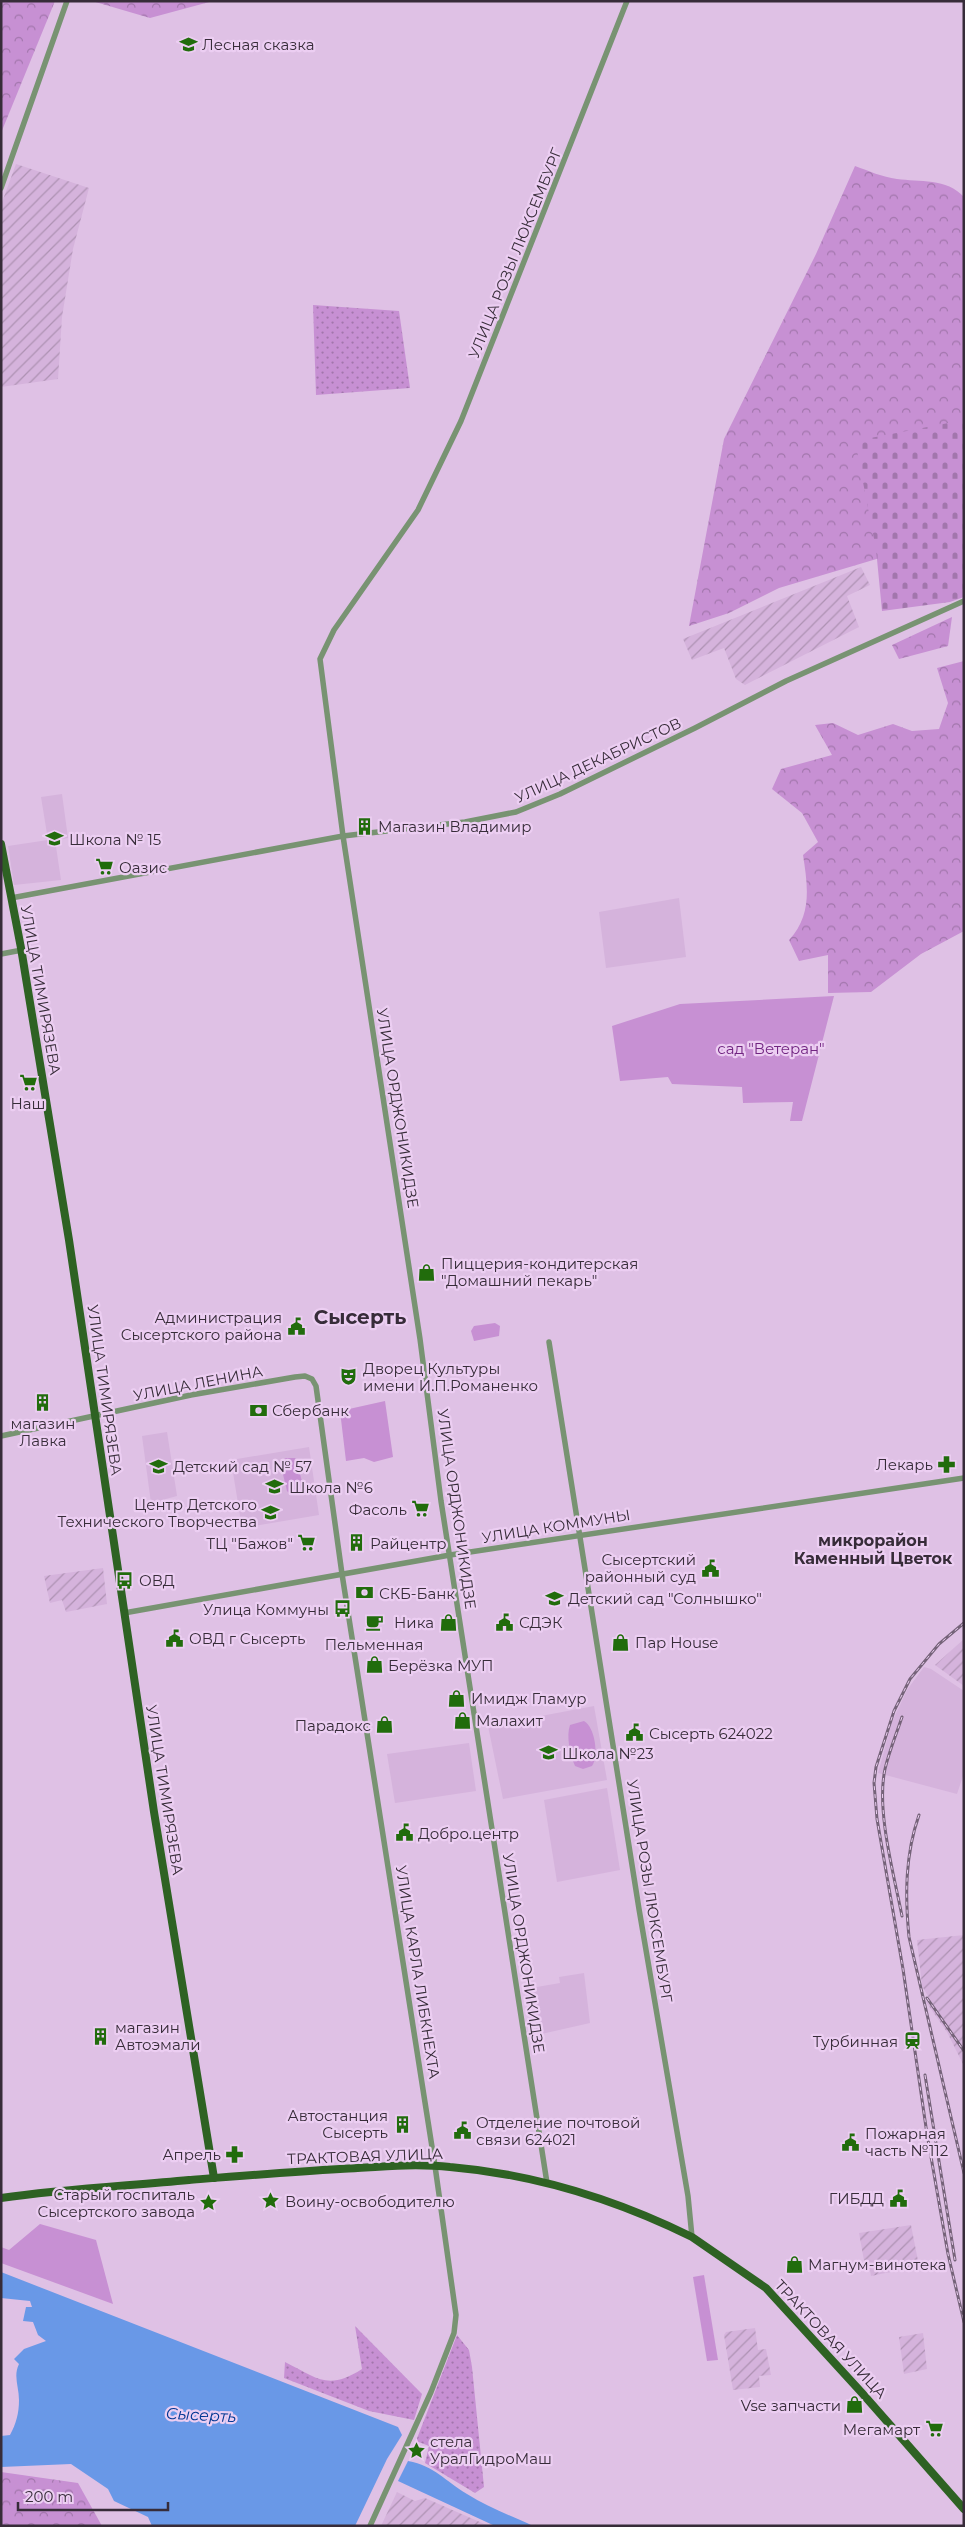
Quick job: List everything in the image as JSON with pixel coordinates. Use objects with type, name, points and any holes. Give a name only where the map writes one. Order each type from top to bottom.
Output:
[{"type":"main road","name":"УЛИЦА ТИМИРЯЗЕВА","points":[[1,844],[22,950],[80,1314],[157,1831],[214,2178]]},
{"type":"main road","name":"ТРАКТОВАЯ УЛИЦА","points":[[1,2198],[101,2186],[369,2168],[435,2166],[484,2171],[547,2183],[624,2208],[692,2237],[766,2288],[964,2509]]},
{"type":"street","points":[[1,188],[67,1]]},
{"type":"street","name":"УЛИЦА РОЗЫ ЛЮКСЕМБУРГ","points":[[320,659],[334,630],[418,510],[461,421],[627,1]]},
{"type":"street","name":"УЛИЦА ДЕКАБРИСТОВ","points":[[11,898],[343,836],[465,822],[527,809],[696,728],[786,681],[964,601]]},
{"type":"street","name":"УЛИЦА ОРДЖОНИКИДЗЕ","points":[[320,659],[343,836],[395,1173],[450,1555],[547,2183]]},
{"type":"street","points":[[1,954],[22,950]]},
{"type":"street","name":"УЛИЦА РОЗЫ ЛЮКСЕМБУРГ","points":[[549,1342],[642,1929],[688,2196],[692,2237]]},
{"type":"street","name":"УЛИЦА ЛЕНИНА","points":[[1,1436],[229,1388],[295,1377],[305,1376],[312,1379]]},
{"type":"street","name":"УЛИЦА КАРЛА ЛИБКНЕХТА","points":[[312,1379],[316,1386],[342,1574],[435,2166],[455,2310],[454,2334],[431,2392],[370,2526]]},
{"type":"street","name":"УЛИЦА КОММУНЫ","points":[[124,1612],[450,1555],[964,1478]]},
{"type":"shaded area","points":[[16,164],[89,188],[73,249],[62,317],[58,379],[1,387],[1,205]]},
{"type":"shaded area","points":[[861,567],[870,585],[847,596],[859,627],[745,685],[736,679],[724,648],[692,660],[683,639]]},
{"type":"shaded area","name":"Школа № 15","points":[[62,794],[68,838],[55,840],[61,880],[14,885],[8,846],[48,840],[41,797]]},
{"type":"shaded area","points":[[679,898],[686,957],[606,968],[599,912]]},
{"type":"shaded area","name":"Детский сад № 57","points":[[167,1432],[177,1496],[151,1503],[142,1436]]},
{"type":"shaded area","name":"Школа №6","points":[[309,1447],[319,1515],[242,1528],[231,1460]]},
{"type":"shaded area","points":[[103,1568],[107,1604],[66,1612],[62,1600],[50,1603],[44,1576]]},
{"type":"shaded area","points":[[964,1639],[964,1686],[935,1665]]},
{"type":"shaded area","points":[[924,1667],[931,1669],[964,1691],[964,1773],[957,1794],[878,1773],[892,1722],[907,1690]]},
{"type":"shaded area","name":"Школа №23","points":[[594,1706],[607,1780],[503,1799],[488,1726]]},
{"type":"shaded area","points":[[469,1743],[476,1791],[395,1803],[387,1754]]},
{"type":"shaded area","points":[[607,1788],[620,1870],[557,1882],[544,1800]]},
{"type":"shaded area","points":[[964,1935],[964,2066],[947,2032],[926,2002],[929,1998],[922,1986],[917,1940]]},
{"type":"shaded area","points":[[584,1973],[590,2023],[537,2035],[531,1988],[560,1983],[559,1977]]},
{"type":"shaded area","points":[[911,2225],[919,2266],[871,2276],[869,2265],[865,2266],[859,2233]]},
{"type":"shaded area","points":[[755,2328],[758,2350],[766,2349],[771,2375],[759,2376],[760,2387],[733,2390],[724,2335],[726,2332]]},
{"type":"shaded area","points":[[923,2333],[927,2369],[904,2374],[899,2337]]},
{"type":"shaded area","points":[[397,2492],[415,2501],[425,2498],[489,2526],[381,2526]]},
{"type":"green space","points":[[1,1],[55,1],[1,133]]},
{"type":"green space","points":[[92,1],[213,1],[150,18]]},
{"type":"green space","points":[[855,166],[891,178],[941,184],[957,191],[964,197],[964,533],[779,588],[729,613],[689,626],[724,439],[816,254]]},
{"type":"green space","points":[[313,305],[399,311],[410,388],[316,395]]},
{"type":"green space","points":[[964,420],[964,597],[950,602],[882,611],[876,549],[855,441]]},
{"type":"green space","points":[[952,617],[948,646],[899,659],[892,645]]},
{"type":"green space","points":[[964,661],[964,931],[921,954],[871,992],[828,993],[828,955],[799,961],[789,940],[802,921],[805,911],[807,889],[803,855],[818,842],[802,813],[772,789],[781,769],[832,755],[815,725],[833,723],[858,735],[893,724],[912,731],[939,729],[948,703],[937,668]]},
{"type":"green space","name":"сад \"Ветеран\"","points":[[834,996],[802,1121],[790,1121],[793,1102],[743,1103],[742,1087],[672,1084],[668,1077],[620,1081],[612,1026],[680,1004]]},
{"type":"green space","points":[[495,1323],[500,1326],[499,1336],[474,1341],[471,1331],[474,1326]]},
{"type":"green space","points":[[385,1401],[393,1457],[374,1462],[364,1458],[346,1461],[340,1411]]},
{"type":"green space","points":[[286,1458],[295,1458],[297,1461],[303,1486],[297,1492],[289,1493],[287,1491],[280,1462]]},
{"type":"green space","points":[[584,1721],[588,1724],[593,1735],[595,1756],[592,1766],[583,1769],[575,1766],[570,1751],[568,1734],[570,1725]]},
{"type":"green space","points":[[40,2224],[96,2240],[113,2304],[1,2263],[1,2247],[9,2250]]},
{"type":"green space","points":[[704,2275],[718,2360],[707,2361],[693,2277]]},
{"type":"green space","points":[[355,2326],[422,2394],[414,2420],[369,2411],[284,2378],[285,2362],[314,2377],[331,2381],[350,2376],[362,2369]]},
{"type":"green space","points":[[457,2335],[469,2350],[472,2367],[484,2487],[475,2493],[425,2463],[429,2446],[416,2441]]},
{"type":"green space","points":[[1,2472],[78,2483],[102,2526],[1,2526]]},
{"type":"water","points":[[1,2272],[398,2427],[402,2435],[387,2459],[355,2526],[152,2526],[148,2517],[114,2501],[108,2489],[71,2464],[1,2467],[1,2436],[10,2435],[18,2409],[19,2395],[16,2377],[19,2364],[14,2359],[24,2349],[46,2341],[38,2335],[33,2322],[23,2321],[26,2307],[32,2307],[30,2301],[1,2298]]},
{"type":"water","points":[[408,2461],[426,2466],[475,2499],[533,2526],[495,2526],[398,2481]]},
{"type":"waterway","points":[[964,1816],[964,1863]]},
{"type":"railway","points":[[964,1623],[939,1644],[910,1679],[894,1711],[876,1767],[874,1783],[877,1819],[903,1969],[927,2134],[948,2254],[964,2322]]},
{"type":"railway","points":[[902,1717],[885,1769],[883,1785],[884,1823],[902,1916]]},
{"type":"railway","points":[[919,1815],[911,1845],[907,1876],[909,1937],[964,2173]]},
{"type":"railway","points":[[927,1998],[964,2051]]},
{"type":"railway","points":[[925,2075],[955,2260]]},
{"type":"place","name":"Лесная сказка","points":[[188,44]]},
{"type":"place","name":"Магазин Владимир","points":[[364,826]]},
{"type":"place","name":"Школа № 15","points":[[55,839]]},
{"type":"place","name":"Оазис","points":[[105,867]]},
{"type":"place","name":"Наш","points":[[28,1082]]},
{"type":"place","name":"Пиццерия-кондитерская \"Домашний пекарь\"","points":[[427,1272]]},
{"type":"place","name":"Администрация Сысертского района","points":[[296,1326]]},
{"type":"place","name":"Дворец Культуры имени И.П.Романенко","points":[[349,1377]]},
{"type":"place","name":"магазин Лавка","points":[[43,1402]]},
{"type":"place","name":"Сбербанк","points":[[258,1410]]},
{"type":"place","name":"Лекарь","points":[[947,1464]]},
{"type":"place","name":"Детский сад № 57","points":[[159,1466]]},
{"type":"place","name":"Школа №6","points":[[275,1487]]},
{"type":"place","name":"Фасоль","points":[[421,1509]]},
{"type":"place","name":"Центр Детского Технического Творчества","points":[[271,1513]]},
{"type":"place","name":"ТЦ \"Бажов\"","points":[[307,1543]]},
{"type":"place","name":"Райцентр","points":[[356,1543]]},
{"type":"place","name":"Сысертский районный суд","points":[[710,1568]]},
{"type":"place","name":"ОВД","points":[[125,1580]]},
{"type":"place","name":"СКБ-Банк","points":[[365,1593]]},
{"type":"place","name":"Детский сад \"Солнышко\"","points":[[554,1598]]},
{"type":"place","name":"Улица Коммуны","points":[[343,1609]]},
{"type":"place","name":"Ника","points":[[448,1622]]},
{"type":"place","name":"СДЭК","points":[[505,1622]]},
{"type":"place","name":"Пельменная","points":[[374,1623]]},
{"type":"place","name":"ОВД г Сысерть","points":[[175,1638]]},
{"type":"place","name":"Пар House","points":[[621,1642]]},
{"type":"place","name":"Берёзка МУП","points":[[374,1665]]},
{"type":"place","name":"Имидж Гламур","points":[[457,1698]]},
{"type":"place","name":"Малахит","points":[[462,1720]]},
{"type":"place","name":"Парадокс","points":[[385,1725]]},
{"type":"place","name":"Сысерть 624022","points":[[635,1733]]},
{"type":"place","name":"Школа №23","points":[[548,1753]]},
{"type":"place","name":"Добро.центр","points":[[404,1833]]},
{"type":"place","name":"магазин Автоэмали","points":[[101,2036]]},
{"type":"place","name":"Турбинная","points":[[912,2041]]},
{"type":"place","name":"Автостанция Сысерть","points":[[402,2124]]},
{"type":"place","name":"Отделение почтовой связи 624021","points":[[462,2131]]},
{"type":"place","name":"Пожарная часть №112","points":[[851,2142]]},
{"type":"place","name":"Апрель","points":[[235,2154]]},
{"type":"place","name":"ГИБДД","points":[[898,2198]]},
{"type":"place","name":"Воину-освободителю","points":[[271,2201]]},
{"type":"place","name":"Старый госпиталь Сысертского завода","points":[[209,2203]]},
{"type":"place","name":"Магнум-винотека","points":[[794,2264]]},
{"type":"place","name":"Vse запчасти","points":[[855,2405]]},
{"type":"place","name":"Мегамарт","points":[[934,2429]]},
{"type":"place","name":"стела УралГидроМаш","points":[[416,2450]]},
{"type":"district","name":"Сысерть","points":[[360,1317]]},
{"type":"district","name":"микрорайон Каменный Цветок","points":[[873,1549]]}]
